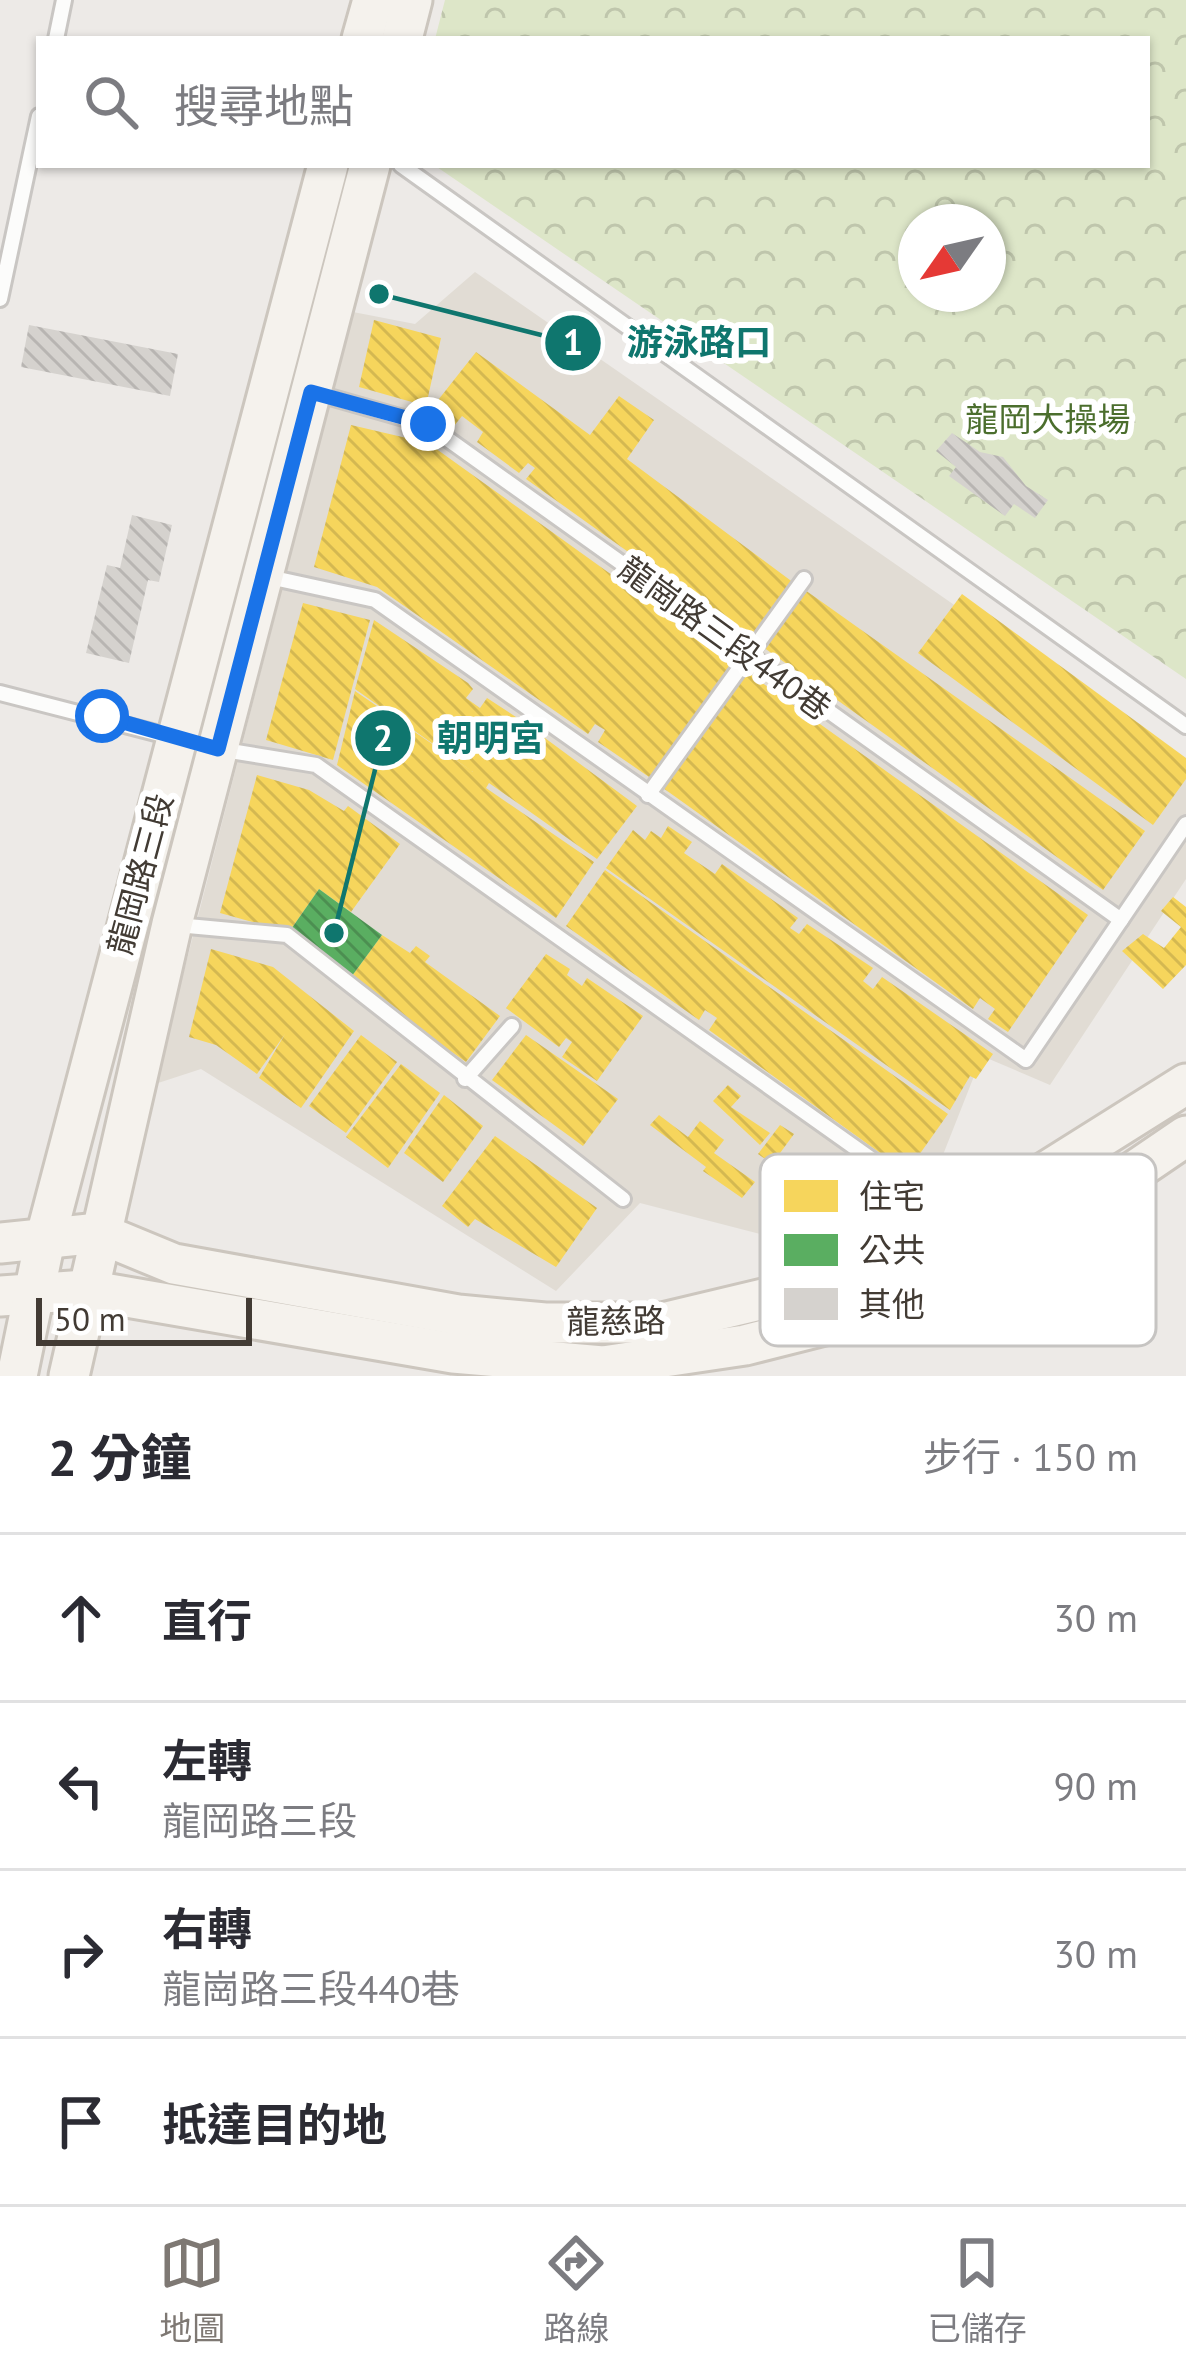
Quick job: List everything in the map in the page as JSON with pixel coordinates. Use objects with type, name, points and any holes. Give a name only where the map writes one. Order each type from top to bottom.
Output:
[{"type":"main road","points":[[363,36],[373,0]]},
{"type":"main road","points":[[403,36],[412,0]]},
{"type":"main road","name":"龍岡路三段","points":[[17,1376],[16,1295],[45,1240],[327,168]]},
{"type":"main road","name":"龍岡路三段","points":[[69,1376],[172,924],[369,168]]},
{"type":"main road","name":"龍慈路","points":[[1075,1154],[1186,1084]]},
{"type":"main road","name":"龍慈路","points":[[1156,1157],[1186,1136]]},
{"type":"main road","points":[[0,1244],[100,1233]]},
{"type":"main road","name":"龍慈路","points":[[100,1233],[173,1264],[458,1315],[663,1324],[760,1300]]},
{"type":"main road","name":"龍慈路","points":[[16,1295],[86,1289],[453,1353],[603,1366],[760,1341]]},
{"type":"lane","points":[[57,36],[64,0]]},
{"type":"lane","points":[[0,299],[36,130]]},
{"type":"lane","points":[[405,168],[1186,726]]},
{"type":"lane","name":"龍崗路三段440巷","points":[[311,392],[428,424],[1121,920]]},
{"type":"lane","points":[[264,576],[375,600],[1026,1060],[1186,824]]},
{"type":"lane","points":[[648,795],[804,579]]},
{"type":"lane","points":[[0,693],[218,749],[316,765],[864,1154]]},
{"type":"lane","points":[[172,924],[287,935],[623,1199]]},
{"type":"lane","points":[[465,1079],[512,1026]]},
{"type":"shaded area","points":[[475,272],[1186,766],[1186,879],[1050,1085],[982,1056],[943,1154],[760,1154],[760,1234],[640,1203],[556,1291],[201,1069],[155,1084],[353,312],[415,324]]},
{"type":"green space","name":"龍岡大操場","points":[[445,0],[1186,0],[1186,679],[438,168],[1150,168],[1150,36],[436,36]]},
{"type":"building: 住宅","points":[[374,320],[441,338],[426,406],[359,387]]},
{"type":"building: 住宅","points":[[476,352],[590,435],[619,396],[654,420],[627,459],[794,583],[753,641],[526,479],[535,468],[528,463],[519,473],[477,442],[483,432],[462,416],[454,426],[431,409]]},
{"type":"building: 住宅","points":[[351,425],[428,443],[736,664],[652,779],[598,742],[605,730],[595,724],[588,734],[377,587],[314,567]]},
{"type":"building: 住宅","points":[[805,590],[1145,831],[1103,890],[763,647]]},
{"type":"building: 住宅","points":[[962,594],[1186,758],[1186,779],[1153,825],[918,653]]},
{"type":"building: 住宅","points":[[303,603],[370,620],[333,760],[266,740]]},
{"type":"building: 住宅","points":[[374,620],[468,683],[473,689],[466,698],[480,708],[487,698],[519,719],[512,731],[522,737],[530,727],[637,806],[597,859],[489,783],[486,788],[594,862],[556,918],[337,765],[355,691],[473,772],[355,689]]},
{"type":"building: 住宅","points":[[747,672],[1088,915],[1008,1032],[988,1019],[995,1009],[980,998],[973,1009],[663,788]]},
{"type":"building: 住宅","points":[[257,775],[309,790],[344,811],[348,806],[400,844],[351,912],[319,889],[289,932],[220,913]]},
{"type":"building: 住宅","points":[[668,826],[692,842],[684,853],[715,874],[722,864],[798,918],[790,928],[799,934],[807,924],[873,968],[863,981],[873,989],[882,977],[993,1054],[976,1079],[970,1076],[950,1110],[606,868],[633,830],[645,840],[651,831],[661,838]]},
{"type":"building: 住宅","points":[[605,870],[948,1114],[920,1154],[881,1154],[709,1030],[717,1018],[705,1010],[699,1020],[566,926]]},
{"type":"building: 住宅","points":[[1173,897],[1186,907],[1186,965],[1163,989],[1122,951],[1143,934],[1164,948],[1181,927],[1161,911]]},
{"type":"building: 住宅","points":[[382,935],[410,953],[416,946],[430,956],[425,962],[500,1016],[466,1062],[349,980]]},
{"type":"building: 住宅","points":[[211,949],[273,967],[354,1031],[301,1108],[259,1078],[285,1034],[257,1074],[216,1045],[189,1037]]},
{"type":"building: 住宅","points":[[546,954],[570,969],[567,975],[582,986],[587,978],[643,1016],[597,1081],[562,1057],[572,1042],[566,1038],[559,1047],[506,1008]]},
{"type":"building: 住宅","points":[[361,1035],[397,1062],[346,1133],[309,1106]]},
{"type":"building: 住宅","points":[[526,1035],[618,1099],[583,1146],[492,1080]]},
{"type":"building: 住宅","points":[[401,1064],[440,1093],[388,1168],[346,1137]]},
{"type":"building: 住宅","points":[[728,1085],[741,1096],[731,1107],[770,1133],[760,1145],[713,1101]]},
{"type":"building: 住宅","points":[[444,1095],[483,1126],[443,1182],[404,1153]]},
{"type":"building: 住宅","points":[[659,1115],[688,1137],[700,1121],[724,1140],[714,1153],[755,1182],[742,1198],[650,1125]]},
{"type":"building: 住宅","points":[[780,1125],[794,1134],[779,1154],[758,1154]]},
{"type":"building: 住宅","points":[[495,1136],[597,1208],[556,1267],[475,1219],[468,1227],[442,1206]]},
{"type":"building: 公共","points":[[319,889],[382,935],[349,980],[287,935]]},
{"type":"building: 其他","points":[[29,325],[178,354],[170,396],[21,367]]},
{"type":"building: 其他","points":[[952,433],[980,452],[1003,457],[1026,486],[1048,500],[1035,518],[1014,504],[1005,516],[949,476],[956,467],[936,451]]},
{"type":"building: 其他","points":[[132,515],[172,525],[159,582],[148,580],[129,663],[86,653],[107,565],[120,568]]},
{"type":"place","name":"游泳路口","points":[[379,294]]},
{"type":"place","name":"朝明宮","points":[[334,933]]},
{"type":"route","points":[[102,716],[218,749],[311,392],[428,424]]}]
